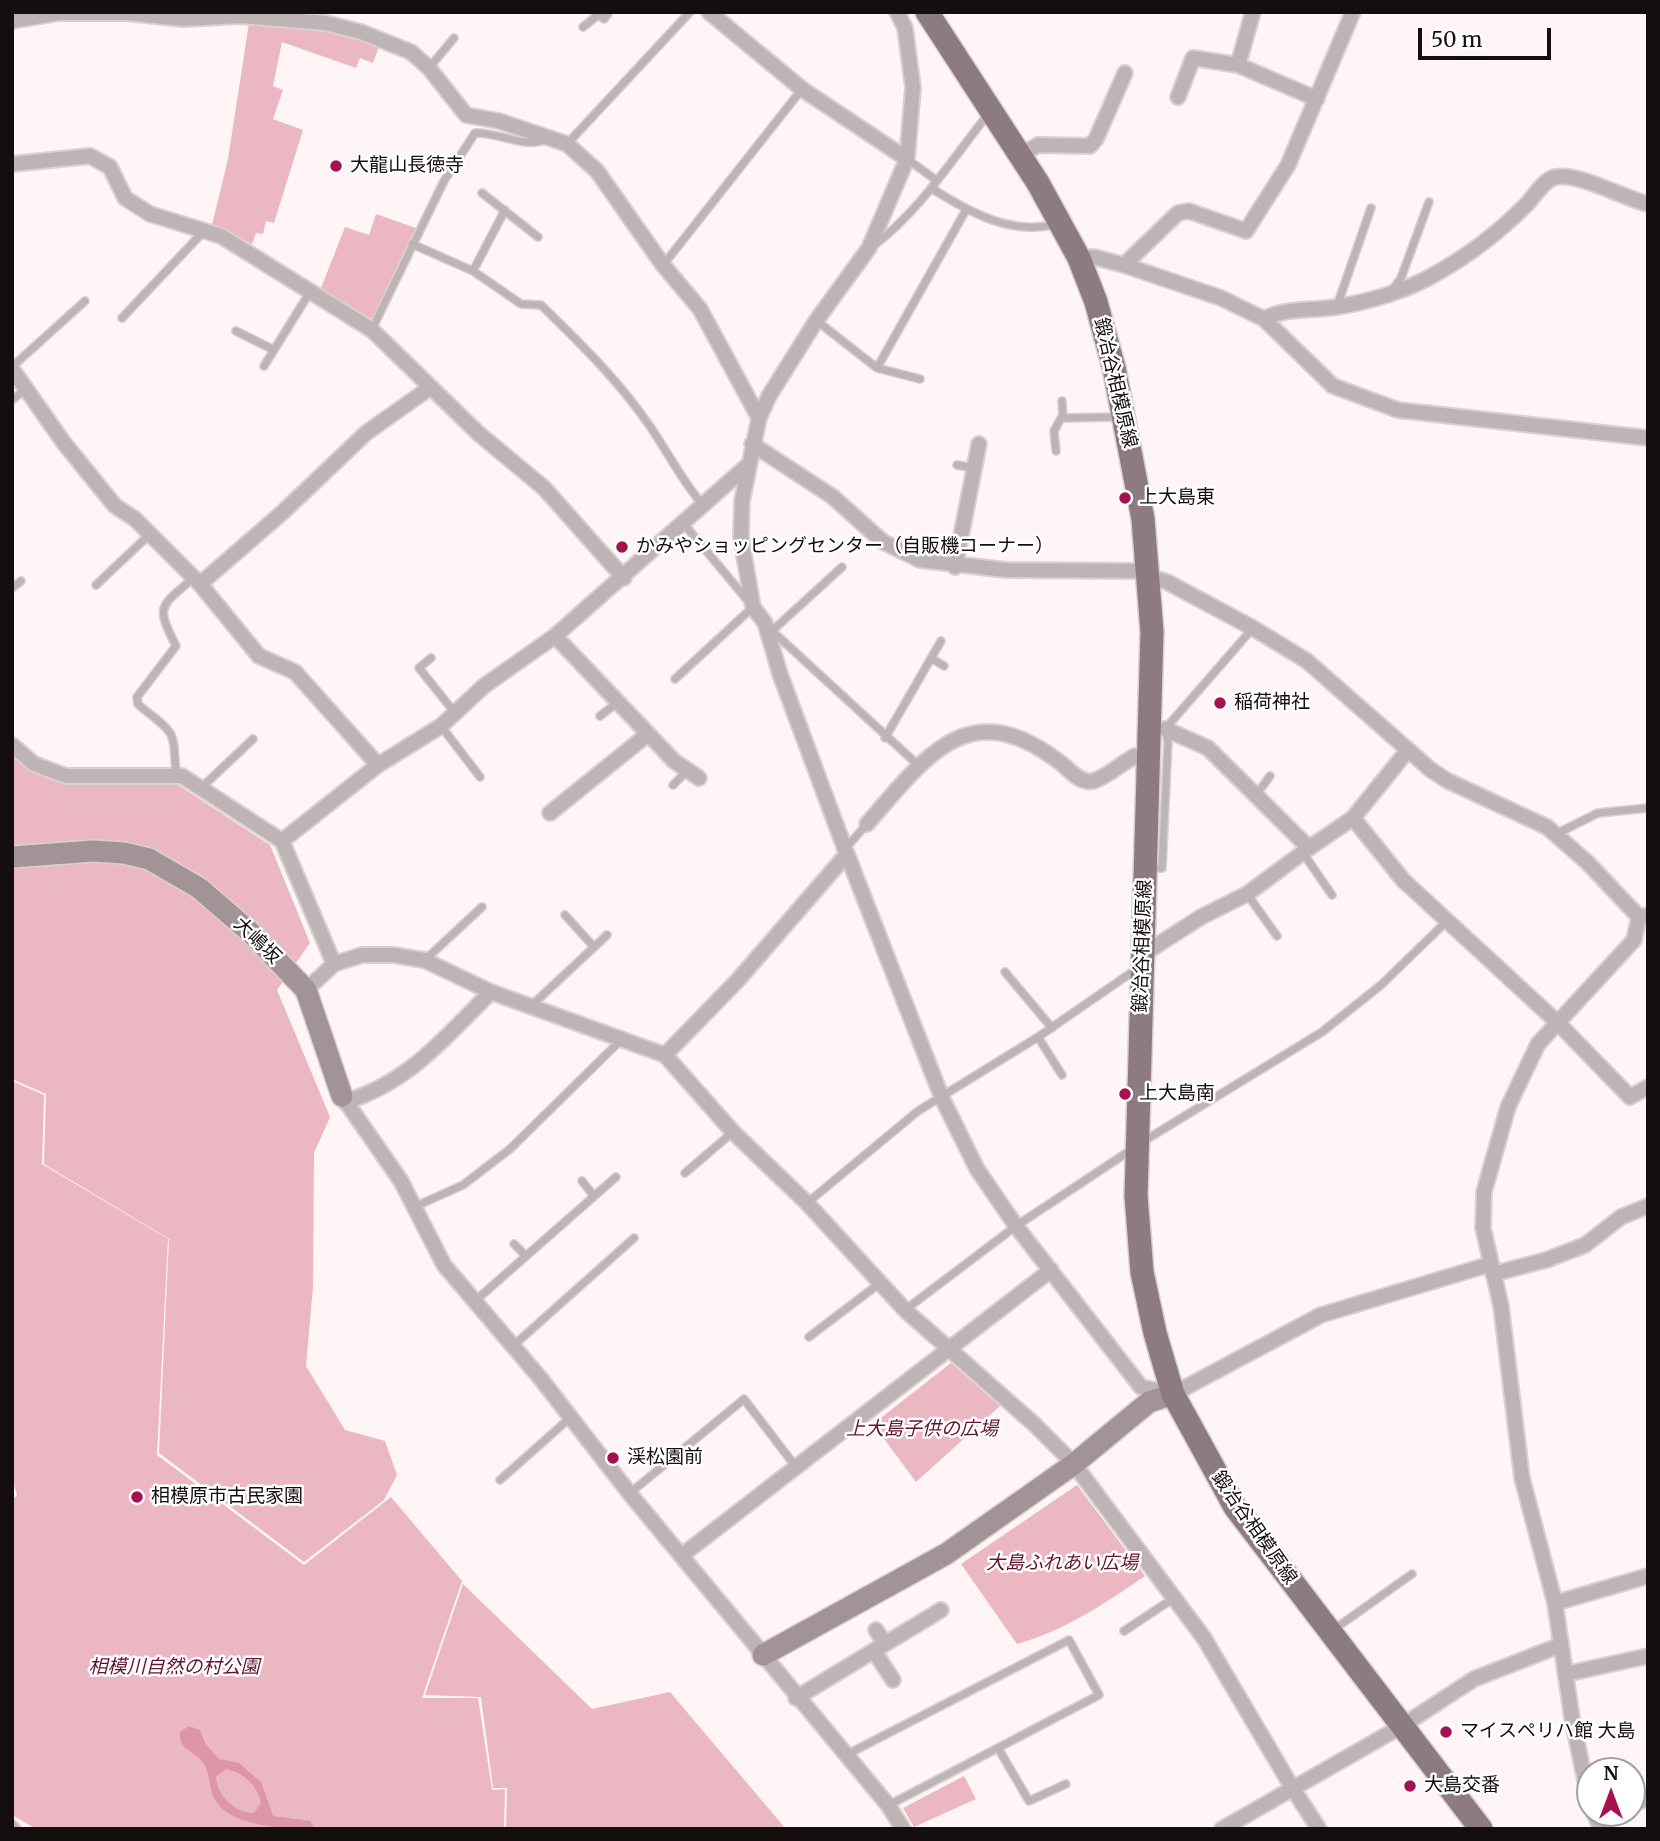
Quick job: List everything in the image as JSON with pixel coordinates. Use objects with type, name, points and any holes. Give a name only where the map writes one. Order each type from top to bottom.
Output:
[{"type":"main road","name":"鍛冶谷相模原線","points":[[930,14],[1021,155],[1079,258],[1106,335],[1143,519],[1150,574],[1152,655],[1136,1146],[1138,1241],[1146,1298],[1173,1394],[1235,1507],[1481,1829]]},
{"type":"street","points":[[709,12],[802,89],[907,159]]},
{"type":"street","points":[[897,12],[905,28],[912,88],[907,159],[869,248],[816,321],[769,396],[759,418],[748,465],[741,537],[753,607],[768,627],[771,650],[846,852],[942,1098],[977,1169],[1017,1226],[1141,1387],[1173,1394]]},
{"type":"street","points":[[1238,65],[1253,12]]},
{"type":"street","points":[[1124,265],[1178,213],[1189,211],[1246,231],[1288,165],[1353,12]]},
{"type":"street","points":[[12,21],[58,13],[127,13],[183,19],[242,14],[329,18],[411,52],[429,68],[466,114],[499,121],[568,144],[597,171],[663,265],[700,309],[759,418]]},
{"type":"street","points":[[1178,97],[1193,58],[1238,65],[1317,99]]},
{"type":"street","points":[[1021,155],[1038,145],[1090,146],[1096,139],[1125,73]]},
{"type":"street","points":[[12,164],[90,156],[110,167],[124,198],[150,214],[205,230],[260,259],[372,330],[478,433],[544,488],[624,578]]},
{"type":"street","points":[[1264,320],[1278,312],[1337,307],[1391,292],[1434,275],[1479,247],[1507,224],[1549,179],[1560,176],[1574,179],[1648,204]]},
{"type":"street","points":[[1079,258],[1094,257],[1124,265],[1221,299],[1264,320],[1333,386],[1398,410],[1648,438]]},
{"type":"street","points":[[12,368],[105,494],[150,534],[196,581],[259,656],[295,672],[378,765]]},
{"type":"street","points":[[196,581],[283,512],[366,433],[431,387]]},
{"type":"street","points":[[955,567],[979,443]]},
{"type":"street","points":[[752,444],[833,497],[883,542],[920,560],[955,567],[1150,574],[1167,582],[1253,628],[1307,661],[1408,750],[1448,781],[1556,834],[1643,917],[1634,940],[1538,1044],[1518,1082],[1488,1167],[1484,1192],[1483,1228],[1505,1332],[1522,1478],[1555,1603],[1580,1757]]},
{"type":"street","points":[[282,841],[378,765],[441,726],[484,686],[555,636],[624,578],[748,465]]},
{"type":"street","points":[[555,636],[674,761],[693,774]]},
{"type":"street","points":[[1165,729],[1208,748],[1306,851]]},
{"type":"street","points":[[867,824],[918,765],[963,734],[980,730],[1017,735],[1048,753],[1082,780],[1093,781],[1135,756]]},
{"type":"street","points":[[550,813],[648,734]]},
{"type":"street","points":[[12,745],[34,764],[66,776],[122,778],[177,774],[282,841],[334,964]]},
{"type":"street","points":[[1142,960],[1201,917],[1247,894],[1353,818],[1408,750]]},
{"type":"street","points":[[1353,818],[1402,880],[1558,1023],[1630,1097],[1648,1087]]},
{"type":"street","name":"大嶋坂","points":[[12,857],[93,851],[124,853],[149,859],[199,888],[250,932],[308,994]]},
{"type":"street","points":[[665,1055],[738,980],[846,852]]},
{"type":"street","points":[[902,1829],[888,1805],[796,1698],[571,1417],[444,1265],[401,1181],[344,1099],[308,994],[334,964],[362,955],[393,955],[424,960],[491,992],[665,1055],[733,1132],[807,1202],[905,1310],[1034,1424],[1074,1464],[1080,1476],[1204,1637],[1293,1789],[1320,1829]]},
{"type":"street","points":[[344,1099],[391,1084],[417,1065],[491,992]]},
{"type":"street","points":[[763,1655],[946,1554],[1074,1464],[1149,1402],[1173,1394],[1321,1315],[1492,1269],[1546,1260],[1585,1245],[1621,1217],[1648,1206]]},
{"type":"street","points":[[681,1556],[797,1469],[946,1349],[1051,1270]]},
{"type":"street","points":[[1555,1603],[1648,1576]]},
{"type":"street","points":[[796,1698],[941,1610]]},
{"type":"street","points":[[876,1630],[879,1647],[893,1680]]},
{"type":"street","points":[[1222,1829],[1402,1726],[1474,1679],[1561,1645]]},
{"type":"street","points":[[1566,1674],[1648,1656]]},
{"type":"lane","points":[[583,27],[596,14],[604,19],[609,12]]},
{"type":"lane","points":[[568,144],[690,12]]},
{"type":"lane","points":[[429,68],[454,38]]},
{"type":"lane","points":[[663,265],[802,89]]},
{"type":"lane","points":[[869,248],[891,232],[931,188],[991,110]]},
{"type":"lane","points":[[372,330],[444,181],[475,133],[537,143],[548,138]]},
{"type":"lane","points":[[907,159],[936,180]]},
{"type":"lane","points":[[931,188],[966,210],[1021,227],[1045,227],[1061,223]]},
{"type":"lane","points":[[482,193],[538,237]]},
{"type":"lane","points":[[1391,292],[1401,278],[1429,202]]},
{"type":"lane","points":[[1337,307],[1371,208]]},
{"type":"lane","points":[[473,271],[505,210]]},
{"type":"lane","points":[[877,368],[966,210]]},
{"type":"lane","points":[[122,318],[205,230]]},
{"type":"lane","points":[[412,244],[473,271],[521,303],[541,305],[610,373],[650,426],[684,483],[704,505]]},
{"type":"lane","points":[[264,366],[272,349],[310,292]]},
{"type":"lane","points":[[12,368],[85,301]]},
{"type":"lane","points":[[816,321],[877,368],[919,379]]},
{"type":"lane","points":[[236,331],[272,349]]},
{"type":"lane","points":[[12,400],[27,388]]},
{"type":"lane","points":[[1056,451],[1054,430],[1063,418],[1062,401]]},
{"type":"lane","points":[[1063,418],[1124,417]]},
{"type":"lane","points":[[957,465],[974,468]]},
{"type":"lane","points":[[675,679],[753,607],[684,524]]},
{"type":"lane","points":[[96,585],[150,534]]},
{"type":"lane","points":[[842,567],[768,627],[885,738],[918,765]]},
{"type":"lane","points":[[12,588],[20,581]]},
{"type":"lane","points":[[177,774],[172,760],[175,752],[171,734],[138,704],[137,697],[176,646],[162,617],[165,604],[196,581]]},
{"type":"lane","points":[[1146,870],[1162,868],[1168,741],[1165,729],[1253,628]]},
{"type":"lane","points":[[885,738],[941,641]]},
{"type":"lane","points":[[431,658],[419,668],[455,713]]},
{"type":"lane","points":[[931,658],[944,666]]},
{"type":"lane","points":[[600,716],[618,702]]},
{"type":"lane","points":[[441,726],[480,777]]},
{"type":"lane","points":[[200,790],[253,739]]},
{"type":"lane","points":[[673,785],[693,774]]},
{"type":"lane","points":[[1255,796],[1270,776]]},
{"type":"lane","points":[[1556,834],[1598,813],[1648,808]]},
{"type":"lane","points":[[846,852],[867,824]]},
{"type":"lane","points":[[1306,851],[1332,895]]},
{"type":"lane","points":[[1247,894],[1277,936]]},
{"type":"lane","points":[[424,960],[482,908]]},
{"type":"lane","points":[[565,915],[594,947]]},
{"type":"lane","points":[[905,1310],[1017,1226],[1136,1146],[1322,1032],[1381,985],[1447,920]]},
{"type":"lane","points":[[531,1007],[607,935]]},
{"type":"lane","points":[[807,1202],[918,1111],[1052,1028],[1142,960]]},
{"type":"lane","points":[[1005,972],[1052,1028]]},
{"type":"lane","points":[[1038,1037],[1062,1075]]},
{"type":"lane","points":[[414,1208],[463,1185],[510,1149],[622,1040]]},
{"type":"lane","points":[[685,1173],[733,1132]]},
{"type":"lane","points":[[475,1301],[616,1177]]},
{"type":"lane","points":[[582,1181],[594,1196]]},
{"type":"lane","points":[[513,1347],[634,1238]]},
{"type":"lane","points":[[514,1244],[526,1256]]},
{"type":"lane","points":[[809,1337],[880,1283]]},
{"type":"lane","points":[[630,1494],[744,1399],[797,1469]]},
{"type":"lane","points":[[500,1480],[571,1417]]},
{"type":"lane","points":[[1330,1632],[1412,1574]]},
{"type":"lane","points":[[1124,1631],[1174,1598]]},
{"type":"lane","points":[[845,1755],[1069,1640],[1099,1695],[888,1805]]},
{"type":"lane","points":[[998,1748],[1029,1801],[1066,1784]]},
{"type":"green space","points":[[249,23],[336,29],[380,44],[373,63],[360,58],[356,68],[282,42],[273,86],[283,90],[273,119],[303,130],[274,223],[266,221],[263,234],[256,233],[252,244],[212,225],[228,159]]},
{"type":"green space","points":[[376,214],[416,228],[373,317],[368,319],[321,288],[345,227],[369,235]]},
{"type":"green space","points":[[12,754],[38,775],[160,773],[270,845],[310,943],[277,990],[330,1117],[314,1153],[313,1287],[306,1366],[345,1430],[385,1441],[397,1475],[384,1500],[304,1562],[159,1453],[169,1239],[44,1164],[46,1094],[12,1079]]},
{"type":"green space","name":"相模川自然の村公園","points":[[12,1081],[44,1095],[42,1164],[168,1239],[157,1455],[304,1565],[391,1497],[462,1581],[422,1698],[478,1698],[492,1790],[505,1789],[504,1829],[36,1829],[12,1815],[12,1501],[17,1495],[12,1478]]},
{"type":"green space","name":"上大島子供の広場","points":[[951,1363],[1000,1406],[916,1482],[873,1424]]},
{"type":"green space","name":"大島ふれあい広場","points":[[1077,1485],[1145,1576],[1068,1624],[1017,1644],[961,1564]]},
{"type":"green space","points":[[463,1584],[592,1709],[670,1692],[786,1829],[506,1829],[507,1788],[493,1788],[481,1697],[425,1695]]},
{"type":"green space","points":[[964,1776],[976,1799],[914,1827],[903,1808]]},
{"type":"shaded area","points":[[189,1726],[200,1730],[205,1743],[219,1759],[239,1763],[261,1782],[273,1816],[310,1821],[315,1829],[260,1825],[233,1816],[223,1809],[213,1796],[204,1764],[182,1743],[180,1732]],"holes":[[[226,1769],[238,1773],[257,1791],[261,1803],[254,1813],[234,1807],[223,1797],[216,1777]]]},
{"type":"place","name":"大龍山長徳寺","points":[[336,166]]},
{"type":"place","name":"上大島東","points":[[1125,498]]},
{"type":"place","name":"かみやショッピングセンター（自販機コーナー）","points":[[622,547]]},
{"type":"place","name":"稲荷神社","points":[[1220,703]]},
{"type":"place","name":"上大島南","points":[[1125,1094]]},
{"type":"place","name":"渓松園前","points":[[613,1458]]},
{"type":"place","name":"相模原市古民家園","points":[[137,1497]]},
{"type":"place","name":"マイスペリハ館 大島","points":[[1446,1732]]},
{"type":"place","name":"大島交番","points":[[1410,1786]]}]
